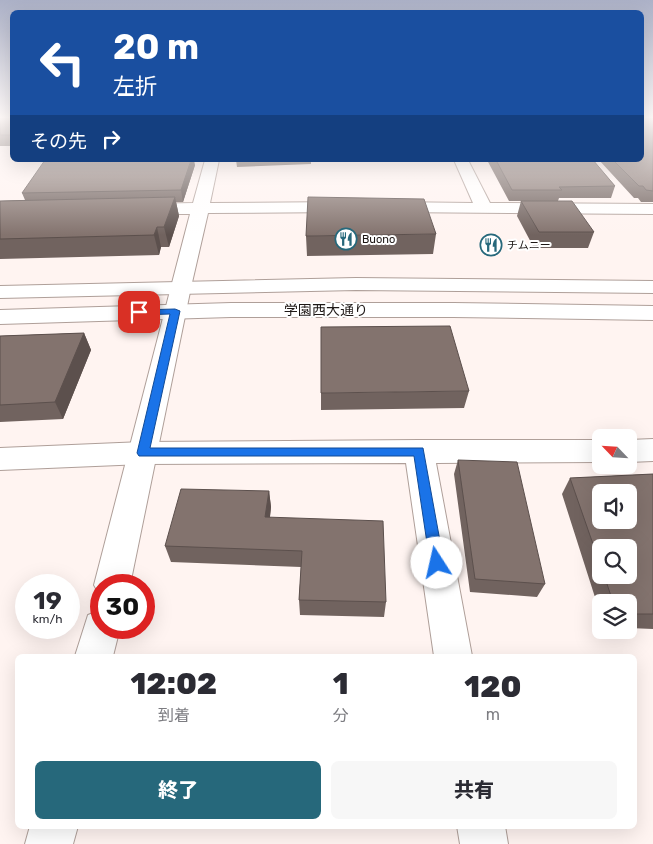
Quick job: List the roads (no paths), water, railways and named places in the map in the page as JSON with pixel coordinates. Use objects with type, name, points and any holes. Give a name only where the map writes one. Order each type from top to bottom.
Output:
[{"type":"street","points":[[115,574],[212,162]]},
{"type":"street","points":[[462,162],[484,207]]},
{"type":"street","points":[[620,195],[632,209]]},
{"type":"street","points":[[127,210],[357,207]]},
{"type":"street","points":[[377,207],[653,209]]},
{"type":"street","name":"学園西大通り","points":[[0,317],[356,284],[653,287]]},
{"type":"street","name":"学園西大通り","points":[[0,292],[454,310],[653,313]]},
{"type":"street","points":[[638,450],[653,450]]},
{"type":"street","points":[[419,451],[453,654]]},
{"type":"street","points":[[0,459],[143,453],[592,451]]},
{"type":"street","points":[[94,654],[98,639]]},
{"type":"street","points":[[49,844],[53,829]]},
{"type":"street","points":[[482,829],[484,844]]},
{"type":"place","name":"Buono","points":[[346,239]]},
{"type":"place","name":"チムニー","points":[[491,245]]}]
